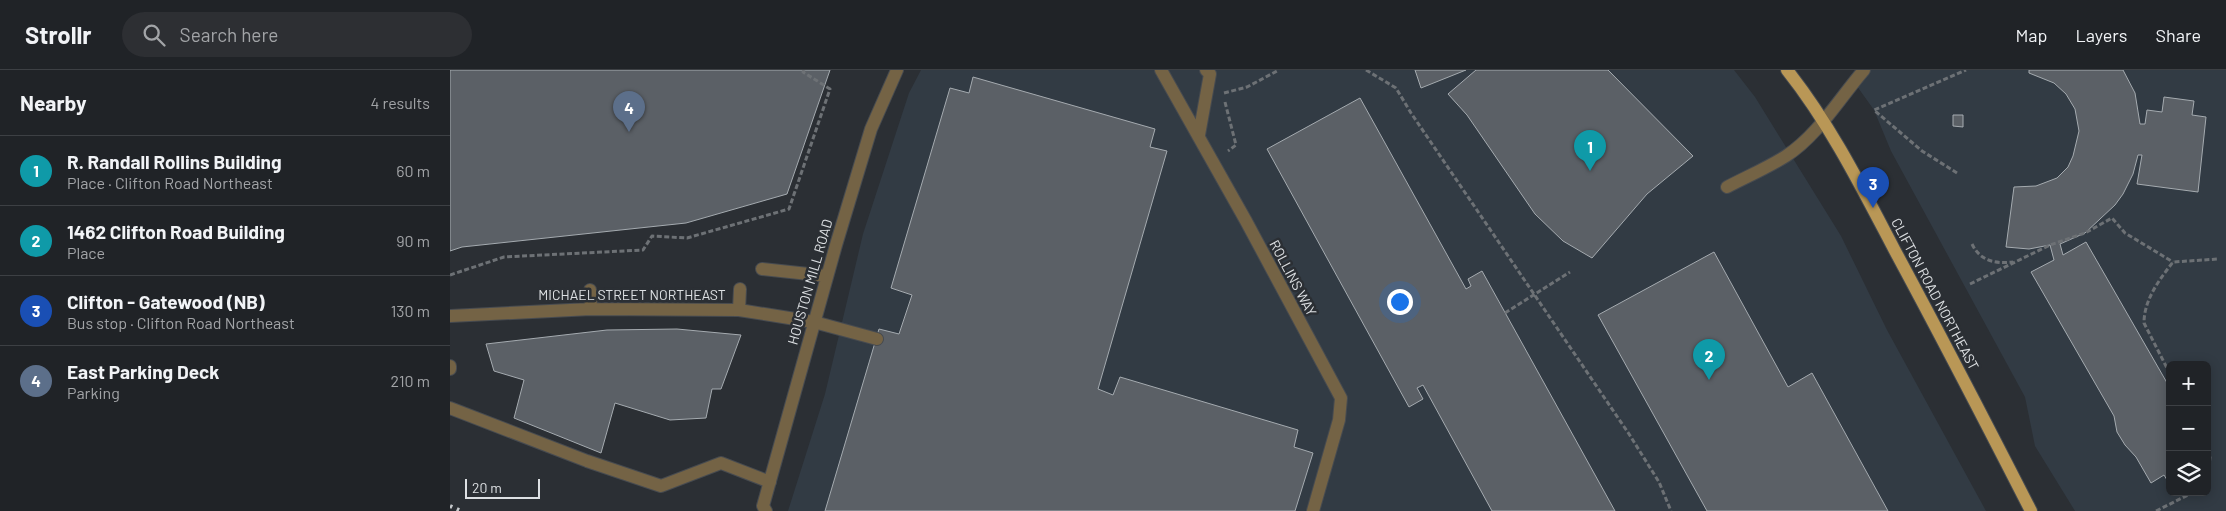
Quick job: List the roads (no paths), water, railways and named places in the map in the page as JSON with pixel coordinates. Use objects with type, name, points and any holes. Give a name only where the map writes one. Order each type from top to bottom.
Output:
[{"type":"main road","name":"CLIFTON ROAD NORTHEAST","points":[[1787,70],[1801,84],[1824,121],[1886,233],[2031,511]]},
{"type":"street","name":"HOUSTON MILL ROAD","points":[[765,508],[770,482],[814,322],[871,129],[897,70]]},
{"type":"street","name":"ROLLINS WAY","points":[[1161,70],[1213,161],[1341,398],[1342,409],[1313,511]]},
{"type":"street","points":[[1198,135],[1210,74],[1206,70]]},
{"type":"street","points":[[1727,187],[1786,156],[1824,121],[1864,70]]},
{"type":"street","points":[[762,269],[827,276]]},
{"type":"street","points":[[739,310],[740,289]]},
{"type":"street","points":[[590,290],[591,309]]},
{"type":"street","name":"MICHAEL STREET NORTHEAST","points":[[450,316],[591,309],[739,310],[814,322],[876,339]]},
{"type":"street","points":[[450,408],[587,461],[661,486],[721,463],[770,482]]},
{"type":"railway","points":[[450,506],[461,511]]},
{"type":"place","name":"East Parking Deck","points":[[629,132]]},
{"type":"place","name":"R. Randall Rollins Building","points":[[1590,171]]},
{"type":"place","name":"Clifton - Gatewood (NB)","points":[[1873,208]]},
{"type":"place","name":"1462 Clifton Road Building","points":[[1709,380]]}]
